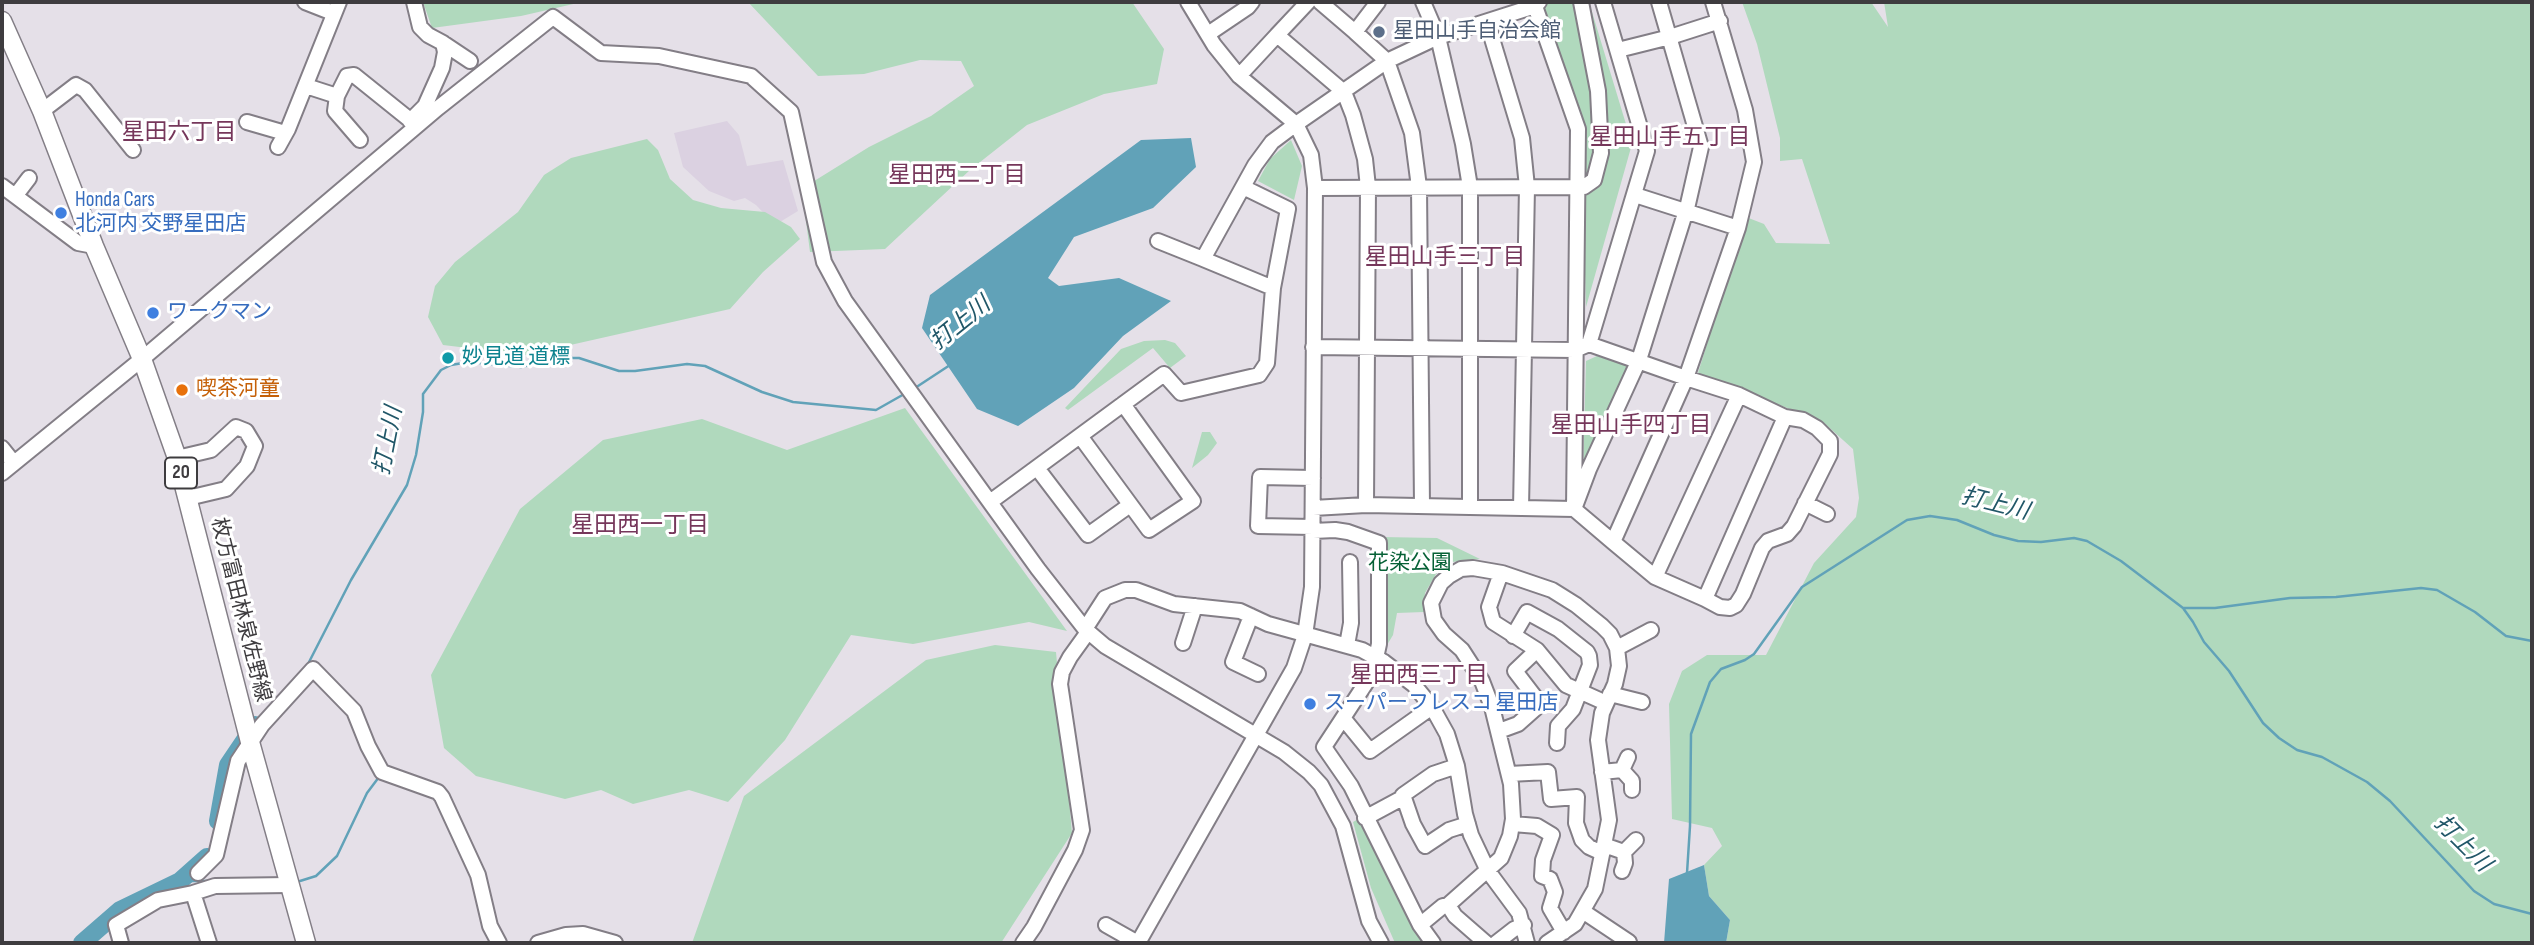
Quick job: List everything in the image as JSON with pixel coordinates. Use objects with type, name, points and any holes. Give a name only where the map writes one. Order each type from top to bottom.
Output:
[{"type":"main road","name":"枚方富田林泉佐野線","points":[[2,21],[43,111],[94,246],[142,359],[177,458],[250,742],[306,943]]},
{"type":"street","points":[[278,148],[306,86],[336,7],[305,2]]},
{"type":"street","points":[[414,2],[420,26],[428,35],[470,61]]},
{"type":"street","points":[[549,2],[553,17],[601,54],[659,56],[751,76],[791,112],[824,262],[845,301],[1086,630],[1120,657],[1301,764],[1321,785],[1343,826],[1369,921],[1381,943]]},
{"type":"street","points":[[1106,925],[1138,943],[1294,668],[1305,635],[1312,587],[1315,188],[1311,155],[1296,124],[1239,76],[1188,2]]},
{"type":"street","points":[[1208,34],[1252,2]]},
{"type":"street","points":[[1239,76],[1308,2]]},
{"type":"street","points":[[1320,2],[1387,61],[1412,133],[1419,187],[1422,506]]},
{"type":"street","points":[[1355,32],[1378,2]]},
{"type":"street","points":[[1423,2],[1438,37],[1463,144],[1470,187],[1470,507]]},
{"type":"street","points":[[1315,188],[1584,187],[1594,180],[1601,153],[1598,91],[1581,2]]},
{"type":"street","points":[[1582,347],[1635,195],[1647,151],[1603,2]]},
{"type":"street","points":[[1574,509],[1589,469],[1639,360],[1686,211],[1701,147],[1659,2]]},
{"type":"street","points":[[1612,542],[1686,378],[1738,228],[1755,162],[1745,110],[1713,2]]},
{"type":"street","points":[[1203,259],[1255,165],[1272,142],[1387,61],[1438,37],[1537,4],[1578,129],[1582,347],[1574,509]]},
{"type":"street","points":[[2,472],[142,359],[413,124],[553,17]]},
{"type":"street","points":[[1618,50],[1720,21]]},
{"type":"street","points":[[1487,22],[1522,138],[1527,187],[1521,508]]},
{"type":"street","points":[[1277,35],[1344,92],[1365,159],[1368,187],[1366,505]]},
{"type":"street","points":[[413,124],[425,106],[442,68],[445,52],[443,43]]},
{"type":"street","points":[[360,140],[335,111],[337,96],[347,76],[354,75],[413,124]]},
{"type":"street","points":[[43,111],[76,85],[85,90],[133,150]]},
{"type":"street","points":[[306,86],[337,96]]},
{"type":"street","points":[[247,122],[285,133]]},
{"type":"street","points":[[16,195],[29,178]]},
{"type":"street","points":[[2,186],[78,243],[94,246]]},
{"type":"street","points":[[990,502],[1164,374],[1181,393],[1259,375],[1267,363],[1273,288],[1289,209],[1243,187]]},
{"type":"street","points":[[1635,195],[1738,228]]},
{"type":"street","points":[[1158,241],[1273,288]]},
{"type":"street","points":[[1313,347],[1582,347],[1639,360],[1739,395],[1785,417],[1803,420],[1818,428],[1830,441],[1830,454],[1787,534],[1768,541],[1762,548],[1743,594],[1736,605],[1730,608],[1720,607],[1655,577],[1574,509],[1366,505],[1313,508]]},
{"type":"street","points":[[1655,577],[1739,395]]},
{"type":"street","points":[[1080,436],[1149,530],[1193,501],[1123,404]]},
{"type":"street","points":[[1705,599],[1785,417]]},
{"type":"street","points":[[177,458],[211,450],[236,427],[246,431],[255,446],[247,466],[226,489],[188,498]]},
{"type":"street","points":[[2,449],[14,463]]},
{"type":"street","points":[[1037,468],[1088,535],[1130,505]]},
{"type":"street","points":[[1313,478],[1260,478],[1258,526],[1335,530],[1379,543],[1379,659],[1324,747],[1351,786],[1420,925],[1433,943]]},
{"type":"street","points":[[1805,503],[1827,514]]},
{"type":"street","points":[[1347,645],[1351,623],[1350,562]]},
{"type":"street","points":[[1420,925],[1448,905],[1501,858],[1513,824],[1509,774],[1499,731],[1482,681],[1462,650],[1444,634],[1434,620],[1431,603],[1441,583],[1461,569],[1473,568],[1501,573],[1552,590],[1602,626],[1610,634],[1617,648],[1619,666],[1602,713],[1598,740],[1609,820],[1595,889],[1575,924],[1554,940]]},
{"type":"street","points":[[1501,573],[1492,597],[1490,615],[1497,626],[1537,650],[1559,678],[1579,692],[1608,699],[1642,702]]},
{"type":"street","points":[[1023,943],[1076,850],[1082,830],[1060,684],[1070,657],[1105,598],[1125,590],[1136,590],[1174,604],[1240,611],[1305,635],[1347,645],[1379,659],[1415,685],[1432,707],[1447,734],[1457,766],[1468,824],[1480,857],[1519,913],[1527,943]]},
{"type":"street","points":[[1183,643],[1195,606]]},
{"type":"street","points":[[1513,636],[1527,612],[1558,629],[1587,652],[1590,665],[1573,709],[1558,726],[1557,743]]},
{"type":"street","points":[[1251,616],[1233,662],[1258,674]]},
{"type":"street","points":[[1617,648],[1651,630]]},
{"type":"street","points":[[1499,731],[1518,724],[1536,708],[1538,701],[1515,671],[1537,650]]},
{"type":"street","points":[[198,873],[216,855],[238,761],[262,725],[313,668],[354,711],[382,772],[438,792],[442,797],[478,875],[490,926],[499,943]]},
{"type":"street","points":[[1343,718],[1370,751],[1432,707]]},
{"type":"street","points":[[1602,772],[1625,764],[1632,781],[1632,790]]},
{"type":"street","points":[[1457,766],[1422,780],[1403,794],[1413,824],[1425,846],[1449,830],[1468,824]]},
{"type":"street","points":[[1509,774],[1548,772],[1551,799],[1577,797],[1576,823],[1582,840],[1589,847],[1624,852]]},
{"type":"street","points":[[1366,818],[1404,797]]},
{"type":"street","points":[[1513,824],[1537,826],[1552,835],[1543,860],[1542,876],[1550,878],[1555,892],[1550,908],[1554,940]]},
{"type":"street","points":[[1624,852],[1636,840]]},
{"type":"street","points":[[1622,871],[1625,863],[1624,852]]},
{"type":"street","points":[[121,943],[116,925],[158,900],[215,886],[289,885]]},
{"type":"street","points":[[193,893],[209,943]]},
{"type":"street","points":[[1448,905],[1455,916],[1486,943]]},
{"type":"street","points":[[1584,912],[1629,942]]},
{"type":"street","points":[[1496,943],[1524,925]]},
{"type":"street","points":[[538,943],[566,935],[583,934],[615,943]]},
{"type":"shaded area","points":[[727,121],[739,135],[747,166],[783,160],[798,211],[775,225],[756,205],[745,198],[734,201],[709,191],[683,167],[674,133]]},
{"type":"green space","points":[[423,2],[582,2],[521,16],[432,28]]},
{"type":"green space","points":[[748,2],[1132,2],[1164,49],[1157,84],[1104,94],[1027,125],[970,170],[885,249],[810,252],[803,198],[811,183],[869,147],[931,116],[974,86],[961,61],[920,60],[864,74],[818,76]]},
{"type":"green space","points":[[1541,2],[1589,2],[1632,144],[1586,307],[1580,109]]},
{"type":"green space","points":[[1742,2],[1871,2],[1888,27],[1884,2],[2532,2],[2532,943],[1726,943],[1730,920],[1709,896],[1704,865],[1722,846],[1712,828],[1672,819],[1669,704],[1682,671],[1707,655],[1766,655],[1814,563],[1856,517],[1859,498],[1853,449],[1823,422],[1698,373],[1746,217],[1764,224],[1776,243],[1830,244],[1802,159],[1780,161],[1780,138],[1757,44]]},
{"type":"green space","points":[[647,139],[658,150],[670,179],[693,200],[721,208],[765,212],[791,227],[800,239],[763,272],[730,309],[526,355],[443,345],[428,317],[435,286],[455,262],[518,212],[544,175],[571,158]]},
{"type":"green space","points":[[1291,140],[1302,166],[1294,200],[1258,181],[1270,159]]},
{"type":"green space","points":[[1165,340],[1175,343],[1186,356],[1170,368],[1153,348],[1068,410],[1065,408],[1121,349],[1144,341]]},
{"type":"green space","points":[[1597,356],[1630,366],[1583,473],[1586,361]]},
{"type":"green space","points":[[905,408],[1067,631],[1029,622],[913,644],[851,635],[785,740],[728,802],[689,790],[633,804],[601,790],[565,799],[476,776],[444,748],[431,675],[520,509],[603,440],[702,419],[787,450]]},
{"type":"green space","points":[[1202,432],[1210,432],[1217,443],[1208,455],[1192,468]]},
{"type":"green space","name":"花染公園","points":[[1382,537],[1437,538],[1480,559],[1452,562],[1436,574],[1425,593],[1424,612],[1397,613],[1393,635],[1384,650]]},
{"type":"green space","points":[[995,645],[1056,652],[1072,833],[1001,943],[692,943],[744,796],[926,660]]},
{"type":"green space","points":[[1362,817],[1430,943],[1395,943],[1371,888],[1353,822]]},
{"type":"water","points":[[1191,138],[1196,167],[1153,208],[1074,237],[1048,278],[1059,286],[1119,278],[1171,301],[1123,336],[1074,388],[1018,426],[977,409],[922,328],[930,295],[1141,140]]},
{"type":"water","points":[[1704,865],[1709,896],[1730,920],[1726,943],[1664,943],[1669,879]]},
{"type":"waterway","name":"打上川","points":[[307,666],[351,580],[407,485],[416,455],[423,394],[441,370],[451,365],[469,362],[521,367],[562,358],[579,358],[619,371],[635,371],[687,364],[705,366],[762,392],[793,402],[876,410],[906,393]]},
{"type":"waterway","name":"打上川","points":[[915,388],[950,365]]},
{"type":"waterway","name":"打上川","points":[[1687,873],[1691,734],[1710,682],[1721,669],[1754,654],[1802,587],[1907,520],[1930,516],[1957,520],[1994,535],[2018,541],[2041,542],[2074,538],[2087,541],[2121,561],[2183,608],[2204,642],[2229,671],[2263,723],[2279,738],[2297,750],[2322,757],[2367,782],[2390,801],[2474,891],[2494,904],[2532,914]]},
{"type":"waterway","points":[[2183,608],[2215,608],[2290,598],[2336,597],[2421,588],[2437,590],[2475,612],[2506,636],[2532,641]]},
{"type":"waterway","name":"打上川","points":[[218,821],[228,765],[255,725]]},
{"type":"waterway","name":"打上川","points":[[300,881],[316,876],[337,856],[367,793],[379,777]]},
{"type":"waterway","name":"打上川","points":[[82,943],[120,910],[180,881],[207,857]]},
{"type":"waterway","name":"打上川","points":[[180,881],[208,881]]},
{"type":"place","name":"星田山手自治会館","points":[[1379,32]]},
{"type":"place","name":"Honda Cars 北河内 交野星田店","points":[[61,213]]},
{"type":"place","name":"ワークマン","points":[[153,313]]},
{"type":"place","name":"妙見道 道標","points":[[448,358]]},
{"type":"place","name":"喫茶河童","points":[[182,390]]},
{"type":"place","name":"スーパーフレスコ 星田店","points":[[1310,704]]},
{"type":"district","name":"星田六丁目","points":[[179,133]]},
{"type":"district","name":"星田山手五丁目","points":[[1670,138]]},
{"type":"district","name":"星田西二丁目","points":[[957,176]]},
{"type":"district","name":"星田山手三丁目","points":[[1445,258]]},
{"type":"district","name":"星田山手四丁目","points":[[1631,426]]},
{"type":"district","name":"星田西一丁目","points":[[640,526]]},
{"type":"district","name":"星田西三丁目","points":[[1419,676]]}]
